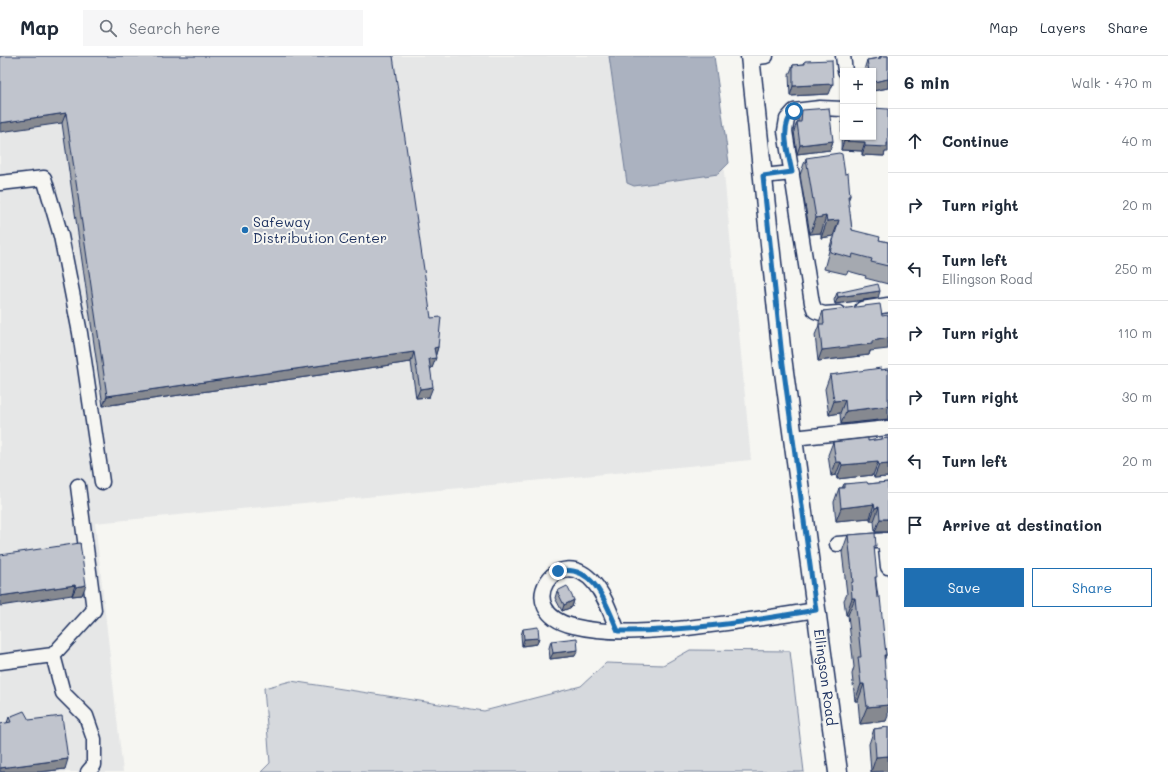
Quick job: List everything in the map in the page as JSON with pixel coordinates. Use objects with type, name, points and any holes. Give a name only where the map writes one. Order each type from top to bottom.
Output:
[{"type":"main road","name":"Ellingson Road","points":[[754,57],[763,176],[782,357],[838,772]]},
{"type":"lane","points":[[843,56],[844,68]]},
{"type":"lane","points":[[840,109],[820,108],[794,111],[787,119],[785,132],[812,303],[815,311],[824,314],[835,314],[888,305]]},
{"type":"lane","points":[[763,176],[792,172]]},
{"type":"lane","points":[[0,183],[44,178],[63,244],[80,333],[102,482]]},
{"type":"lane","points":[[793,438],[888,428]]},
{"type":"lane","points":[[0,662],[54,655],[94,610],[78,486]]},
{"type":"lane","points":[[837,544],[886,540],[888,567]]},
{"type":"lane","points":[[618,631],[602,595],[593,582],[582,573],[569,569],[558,571],[549,578],[544,589],[543,598],[546,610],[552,618],[563,624],[591,630],[618,631],[664,630],[741,622],[816,610]]},
{"type":"lane","points":[[54,655],[63,693],[86,716],[94,739],[94,765],[88,772]]},
{"type":"shaded area","points":[[0,56],[713,56],[751,460],[95,523],[123,772],[0,772]]},
{"type":"shaded area","points":[[609,56],[714,56],[729,163],[718,174],[634,186],[627,183]]},
{"type":"shaded area","points":[[690,650],[790,651],[804,772],[261,772],[270,763],[264,688],[291,681],[484,711],[581,686],[606,663],[663,665]]},
{"type":"building","name":"Safeway Distribution Center","points":[[0,56],[393,56],[431,318],[441,317],[438,347],[434,348],[436,358],[429,359],[433,387],[420,389],[414,352],[107,396],[66,113],[0,123]]},
{"type":"building","points":[[881,56],[888,56],[888,79],[876,81],[876,68],[868,68],[867,60],[881,58]]},
{"type":"building","points":[[832,60],[833,84],[793,86],[793,65],[805,64],[805,61]]},
{"type":"building","points":[[829,108],[833,141],[800,145],[797,122],[801,122],[802,110]]},
{"type":"building","points":[[876,108],[888,109],[887,147],[865,146],[865,142],[844,141],[876,140]]},
{"type":"building","points":[[839,153],[842,154],[845,174],[848,173],[850,196],[848,196],[852,230],[880,237],[879,240],[888,242],[888,266],[871,262],[872,259],[853,254],[852,258],[830,252],[839,220],[827,221],[826,216],[816,218],[806,158]]},
{"type":"building","points":[[878,284],[880,291],[838,297],[837,293]]},
{"type":"building","points":[[880,304],[882,316],[888,315],[888,338],[872,341],[872,344],[822,350],[819,324],[824,324],[823,311]]},
{"type":"building","points":[[881,368],[881,370],[888,369],[888,406],[846,411],[845,400],[834,401],[830,375]]},
{"type":"building","points":[[868,438],[868,441],[888,438],[888,464],[879,465],[878,462],[842,465],[841,462],[836,462],[833,442]]},
{"type":"building","points":[[867,482],[868,484],[888,482],[888,519],[880,519],[879,507],[875,508],[874,504],[841,508],[839,488],[844,488],[844,484]]},
{"type":"building","points":[[875,533],[876,546],[874,546],[877,577],[875,577],[877,597],[880,597],[886,655],[884,655],[886,680],[888,680],[888,705],[867,707],[864,684],[861,684],[858,657],[861,657],[855,598],[852,598],[851,583],[853,582],[848,535]]},
{"type":"building","points":[[80,543],[86,585],[76,587],[75,585],[0,596],[0,555]]},
{"type":"building","points":[[567,586],[574,600],[564,605],[557,591]]},
{"type":"building","points":[[538,627],[539,638],[524,639],[523,629]]},
{"type":"building","points":[[577,638],[578,650],[553,653],[551,641]]},
{"type":"building","points":[[24,711],[29,720],[62,716],[68,759],[0,768],[0,724],[11,722],[9,717]]},
{"type":"building","points":[[888,727],[888,756],[876,757],[874,729]]},
{"type":"place","name":"Safeway Distribution Center","points":[[245,230]]},
{"type":"route","points":[[558,571],[569,569],[582,573],[593,582],[602,595],[618,631],[631,632],[664,630],[741,622],[816,610],[782,357],[763,176],[792,172],[785,132],[787,119],[794,111]]}]
